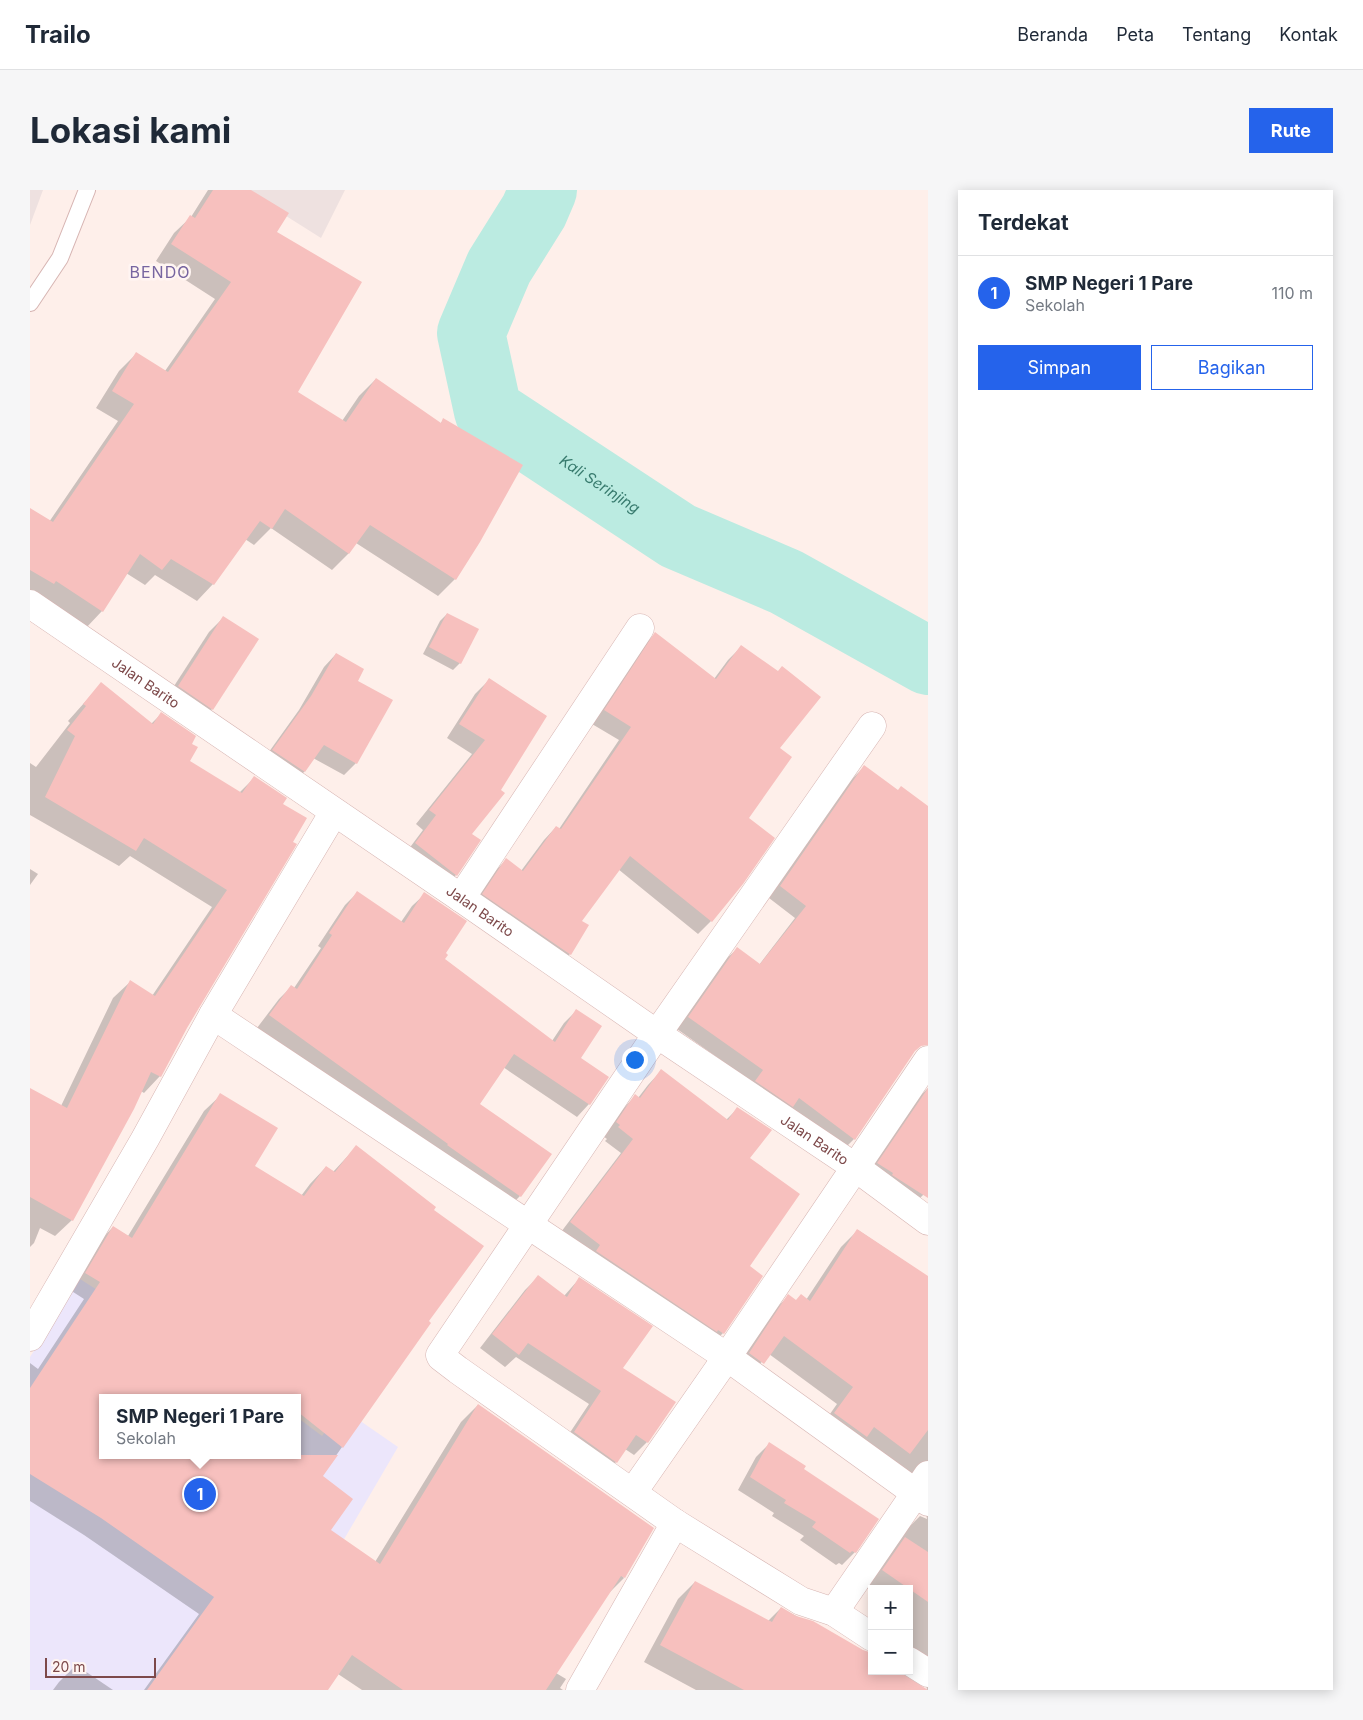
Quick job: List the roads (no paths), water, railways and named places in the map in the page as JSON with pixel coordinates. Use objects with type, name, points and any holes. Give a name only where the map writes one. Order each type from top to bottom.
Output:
[{"type":"street","name":"Jalan Barito","points":[[30,604],[657,1034],[855,1167],[928,1221]]},
{"type":"street","points":[[461,898],[640,628]]},
{"type":"street","points":[[868,1634],[834,1612],[800,1601],[675,1523],[440,1357],[440,1352],[657,1034],[872,726]]},
{"type":"street","points":[[30,1337],[140,1147],[213,1015],[334,812]]},
{"type":"street","points":[[213,1015],[924,1490],[834,1612]]},
{"type":"street","points":[[633,1492],[928,1060]]},
{"type":"street","points":[[580,1690],[675,1523]]},
{"type":"street","points":[[913,1664],[928,1673]]},
{"type":"lane","points":[[30,303],[60,258],[87,190]]},
{"type":"waterway","name":"Kali Serinjing","points":[[543,190],[534,211],[499,267],[471,333],[488,411],[678,536],[786,582],[928,661]]},
{"type":"place","name":"SMP Negeri 1 Pare","points":[[200,1494]]},
{"type":"district","name":"BENDO","points":[[160,272]]}]
